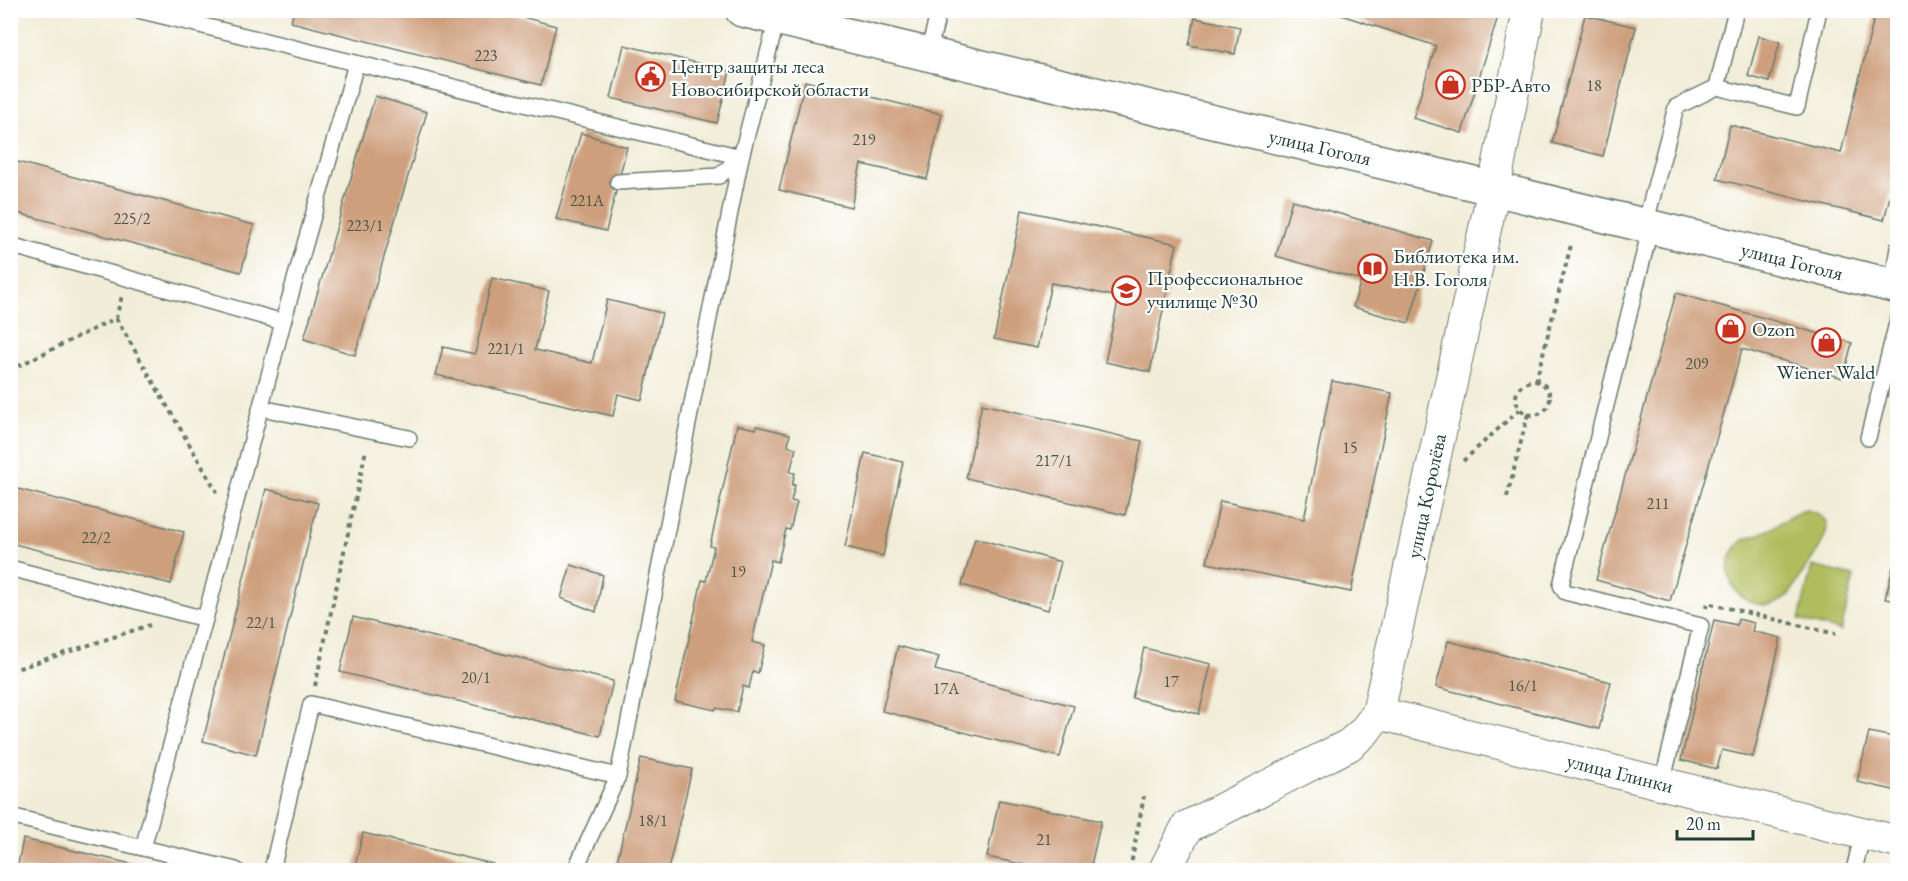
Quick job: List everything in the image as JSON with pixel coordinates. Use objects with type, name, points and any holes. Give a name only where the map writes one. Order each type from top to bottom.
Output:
[{"type":"street","name":"улица Королёва","points":[[1165,870],[1187,827],[1349,745],[1364,732],[1378,713],[1494,188],[1529,10]]},
{"type":"street","name":"улица Гоголя","points":[[743,11],[1494,188],[1895,286]]},
{"type":"street","name":"улица Глинки","points":[[1378,713],[1898,842]]},
{"type":"lane","points":[[138,10],[741,157]]},
{"type":"lane","points":[[928,54],[939,10]]},
{"type":"lane","points":[[1717,87],[1736,10]]},
{"type":"lane","points":[[1662,783],[1706,627],[1565,592],[1562,585],[1676,107],[1717,87],[1797,107],[1819,10]]},
{"type":"lane","points":[[575,870],[618,776],[741,157],[777,19]]},
{"type":"lane","points":[[143,848],[283,322],[356,64]]},
{"type":"lane","points":[[618,182],[719,176],[741,157]]},
{"type":"lane","points":[[10,245],[283,322]]},
{"type":"lane","points":[[1895,286],[1898,248]]},
{"type":"lane","points":[[1868,438],[1898,319]]},
{"type":"lane","points":[[261,408],[409,438]]},
{"type":"lane","points":[[10,568],[205,619]]},
{"type":"lane","points":[[272,870],[311,704],[618,776]]},
{"type":"lane","points":[[10,816],[236,870]]},
{"type":"lane","points":[[1854,870],[1863,832]]},
{"type":"path","points":[[1536,381],[1571,245]]},
{"type":"path","points":[[128,278],[116,318],[232,518]]},
{"type":"path","points":[[10,370],[116,318]]},
{"type":"path","points":[[1536,381],[1547,387],[1550,402],[1547,409],[1534,416],[1520,409],[1516,402],[1516,394],[1526,382],[1536,381]]},
{"type":"path","points":[[1458,466],[1520,409]]},
{"type":"path","points":[[1507,497],[1528,414]]},
{"type":"path","points":[[311,704],[370,430]]},
{"type":"path","points":[[1706,627],[1707,603],[1836,634]]},
{"type":"path","points":[[10,671],[185,614]]},
{"type":"path","points":[[1130,870],[1144,796]]},
{"type":"green space","points":[[1806,510],[1818,514],[1825,520],[1827,527],[1822,544],[1789,595],[1779,602],[1761,605],[1742,597],[1730,580],[1728,570],[1730,559],[1737,546],[1740,542]]},
{"type":"green space","points":[[1812,566],[1854,576],[1841,631],[1799,620]]},
{"type":"building","points":[[294,10],[496,10],[556,26],[541,85],[291,22]]},
{"type":"building","name":"РБР-Авто","points":[[1326,10],[1500,10],[1462,133],[1413,118],[1436,46]]},
{"type":"building","points":[[1876,10],[1898,10],[1898,164],[1884,220],[1717,179],[1730,125],[1841,153]]},
{"type":"building","points":[[1585,15],[1636,27],[1603,156],[1552,143]]},
{"type":"building","points":[[1195,18],[1240,27],[1235,54],[1189,45]]},
{"type":"building","points":[[1759,36],[1780,42],[1769,82],[1748,76]]},
{"type":"building","points":[[624,45],[730,71],[717,123],[611,98]]},
{"type":"building","points":[[805,81],[942,114],[927,179],[861,164],[851,207],[779,190]]},
{"type":"building","points":[[375,96],[427,112],[355,355],[304,339]]},
{"type":"building","points":[[581,133],[627,147],[606,231],[556,219]]},
{"type":"building","points":[[10,160],[254,225],[241,272],[10,211]]},
{"type":"building","name":"Библиотека им. Н.В. Гоголя","points":[[1292,200],[1433,241],[1409,323],[1353,307],[1361,280],[1276,256]]},
{"type":"building","name":"Профессиональное училище №30","points":[[1022,210],[1177,244],[1150,372],[1105,362],[1119,297],[1051,283],[1037,348],[994,339]]},
{"type":"building","points":[[492,278],[549,291],[535,350],[592,363],[607,300],[662,313],[642,400],[618,394],[613,416],[436,375],[443,347],[475,354]]},
{"type":"building","points":[[1676,293],[1852,343],[1843,378],[1742,349],[1670,601],[1596,580]]},
{"type":"building","points":[[1332,381],[1392,393],[1351,592],[1207,563],[1220,501],[1304,519]]},
{"type":"building","points":[[982,404],[1142,441],[1125,515],[966,478]]},
{"type":"building","points":[[737,425],[756,429],[756,426],[790,434],[788,446],[796,448],[790,472],[795,473],[791,501],[797,502],[790,530],[786,529],[778,562],[771,560],[752,642],[765,645],[758,673],[753,671],[749,688],[743,686],[737,712],[716,708],[715,710],[675,701],[702,580],[706,581],[714,547],[710,546]]},
{"type":"building","points":[[865,453],[903,462],[883,556],[845,547]]},
{"type":"building","points":[[10,487],[184,532],[171,584],[10,543]]},
{"type":"building","points":[[266,489],[318,503],[256,755],[203,741]]},
{"type":"building","points":[[975,538],[1061,562],[1048,610],[962,585]]},
{"type":"building","points":[[1894,564],[1898,565],[1898,601],[1885,599]]},
{"type":"building","points":[[571,565],[603,575],[596,612],[561,598]]},
{"type":"building","points":[[353,617],[613,681],[600,736],[340,672]]},
{"type":"building","points":[[1738,619],[1754,623],[1752,631],[1781,638],[1753,757],[1722,750],[1717,769],[1681,760],[1714,620],[1737,625]]},
{"type":"building","points":[[1448,641],[1611,682],[1599,729],[1436,687]]},
{"type":"building","points":[[898,646],[939,657],[935,670],[1074,706],[1060,757],[882,711]]},
{"type":"building","points":[[1144,648],[1211,664],[1199,714],[1132,698]]},
{"type":"building","points":[[1869,732],[1898,738],[1898,791],[1857,782]]},
{"type":"building","points":[[641,758],[692,769],[668,870],[615,870]]},
{"type":"building","points":[[999,800],[1101,821],[1090,870],[1048,870],[987,857]]},
{"type":"building","points":[[363,833],[493,864],[491,870],[354,870]]},
{"type":"building","points":[[23,839],[158,870],[17,870]]},
{"type":"place","name":"Центр защиты леса Новосибирской области","points":[[650,77]]},
{"type":"place","name":"РБР-Авто","points":[[1450,85]]},
{"type":"place","name":"Библиотека им. Н.В. Гоголя","points":[[1372,268]]},
{"type":"place","name":"Профессиональное училище №30","points":[[1126,290]]},
{"type":"place","name":"Ozon","points":[[1731,329]]},
{"type":"place","name":"Wiener Wald","points":[[1826,342]]}]
